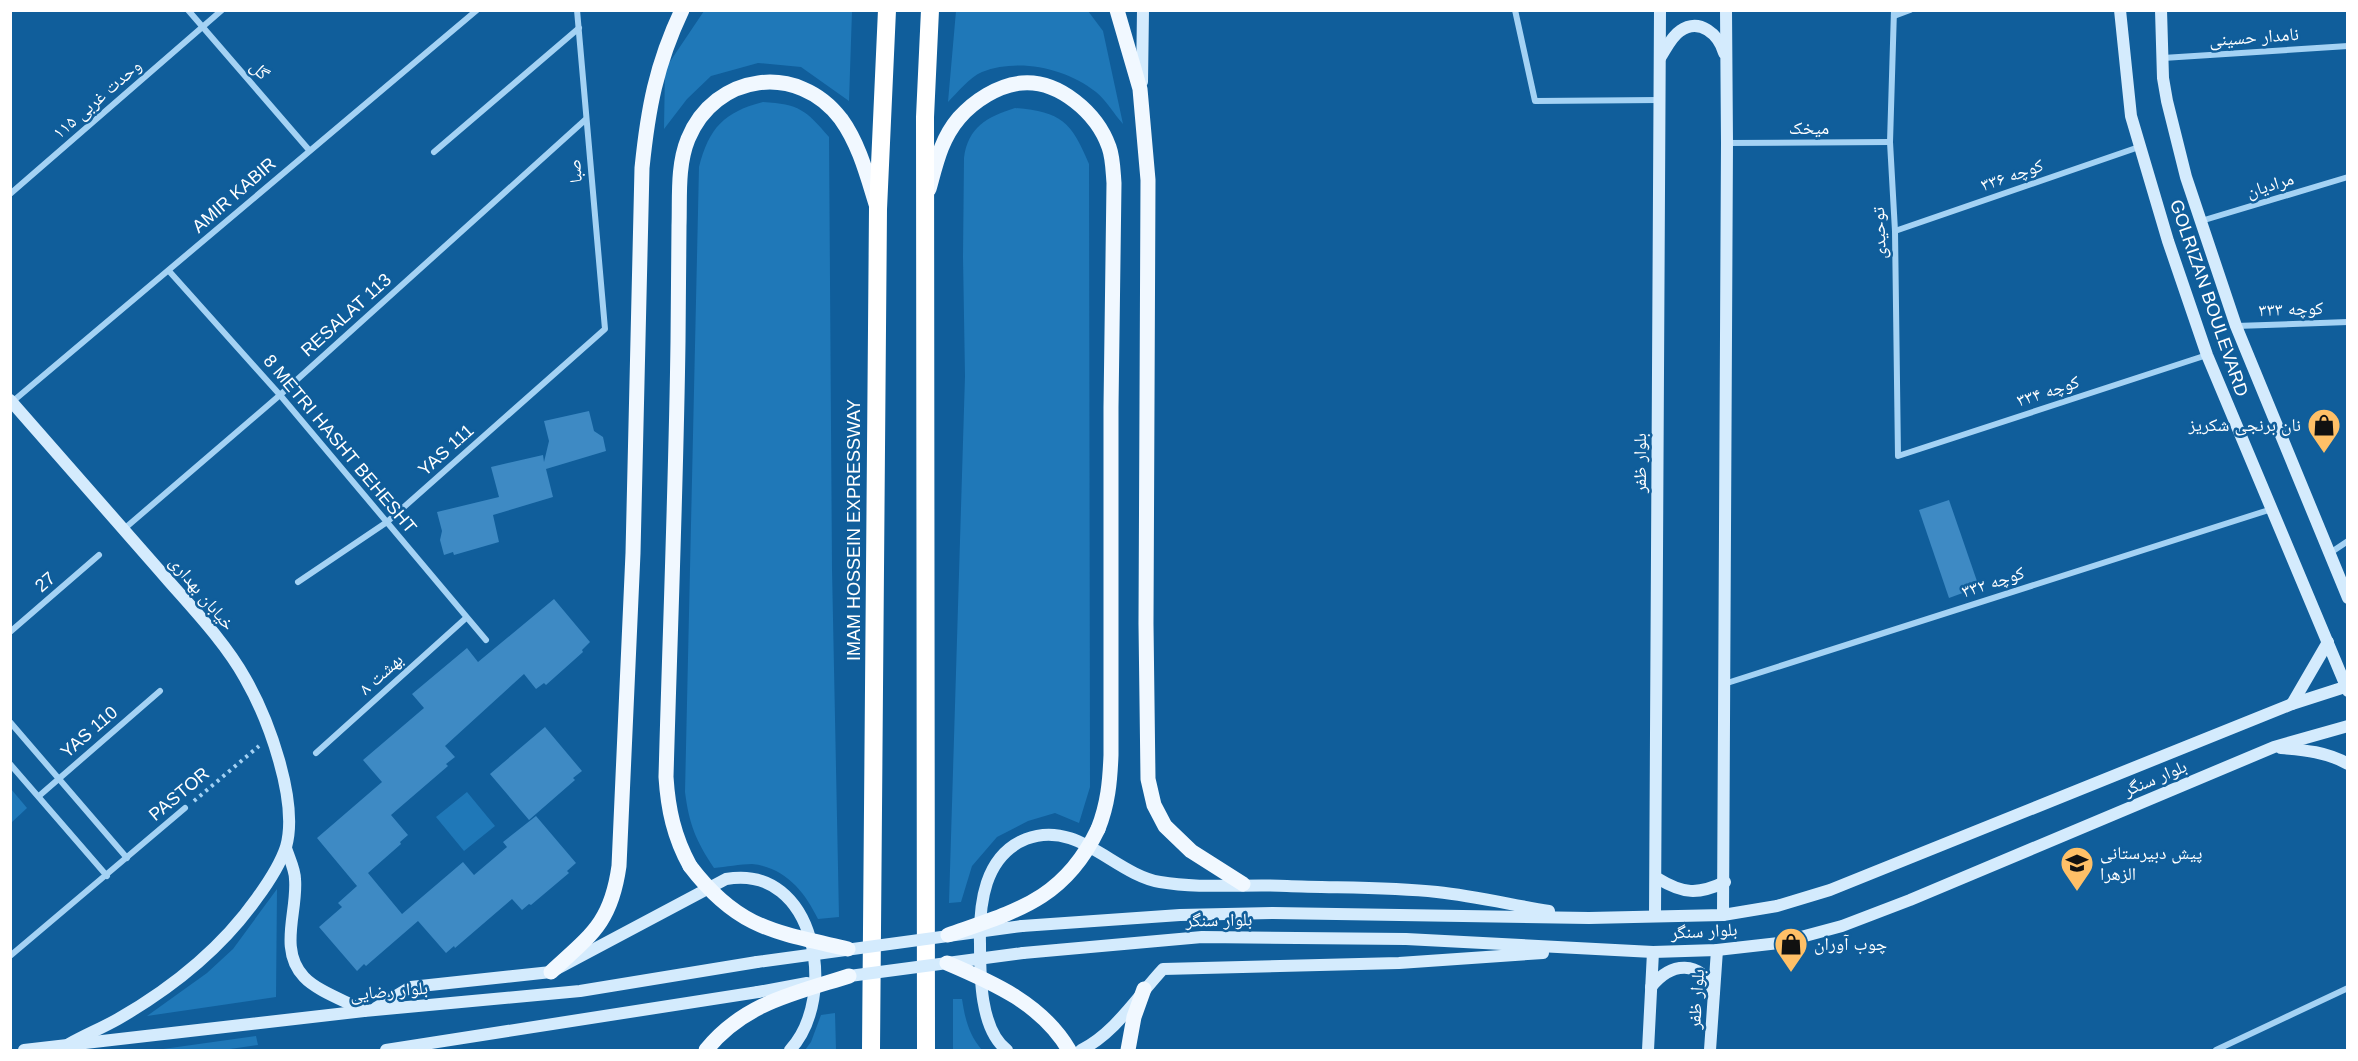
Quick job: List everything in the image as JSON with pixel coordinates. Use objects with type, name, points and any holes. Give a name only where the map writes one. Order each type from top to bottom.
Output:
[{"type":"highway","name":"IMAM HOSSEIN EXPRESSWAY","points":[[871,1050],[878,209],[887,10]]},
{"type":"highway","points":[[926,1050],[925,117],[930,10]]},
{"type":"main road","points":[[551,972],[600,924],[613,897],[619,866],[633,553],[642,168],[655,78],[682,10]]},
{"type":"main road","points":[[1117,10],[1140,89],[1148,180],[1146,624],[1148,779],[1154,806],[1166,826],[1191,851],[1243,884]]},
{"type":"main road","points":[[1141,104],[1143,10]]},
{"type":"main road","name":"بلوار ظفر","points":[[1655,916],[1660,10]]},
{"type":"main road","points":[[1723,915],[1725,882],[1727,143],[1725,10]]},
{"type":"main road","name":"GOLRIZAN BOULEVARD","points":[[2120,10],[2131,116],[2168,242],[2207,356],[2347,688]]},
{"type":"main road","name":"GOLRIZAN BOULEVARD","points":[[2162,10],[2167,101],[2186,177],[2236,326],[2348,598]]},
{"type":"main road","points":[[1660,58],[1676,35],[1683,29],[1695,27],[1706,28],[1714,34],[1721,44],[1726,60]]},
{"type":"main road","points":[[848,949],[781,934],[752,922],[716,898],[690,866],[668,810],[666,777],[680,178],[687,141],[702,114],[728,92],[748,84],[770,81],[787,83],[807,91],[841,119],[860,153],[878,209]]},
{"type":"main road","points":[[925,204],[944,138],[960,117],[978,101],[1000,88],[1023,83],[1045,87],[1065,95],[1081,106],[1097,122],[1109,147],[1114,183],[1109,793],[1105,811],[1088,849],[1063,881],[1048,893],[1016,910],[948,935]]},
{"type":"main road","name":"خیابان بهداری","points":[[11,401],[221,643],[244,676],[268,722],[289,807],[289,831],[285,848],[268,884],[218,946],[148,1000],[116,1020],[69,1044]]},
{"type":"main road","points":[[2292,704],[2328,642]]},
{"type":"main road","name":"بلوار سنگر","points":[[848,949],[1022,926],[1180,915],[1273,913],[1589,918],[1723,915],[1777,906],[1830,890],[2292,704],[2347,688]]},
{"type":"main road","name":"بلوار سنگر","points":[[386,1050],[849,976],[1023,953],[1203,937],[1406,939],[1653,952],[1717,950],[1779,943],[1842,926],[1910,900],[2274,747],[2348,726]]},
{"type":"main road","points":[[2274,747],[2313,751],[2336,757],[2348,764]]},
{"type":"main road","points":[[1007,1050],[994,1035],[983,1000],[980,943],[982,897],[991,869],[1004,853],[1026,839],[1048,836],[1071,837],[1143,877],[1158,882],[1437,892],[1589,918]]},
{"type":"main road","name":"خیابان بهداری","points":[[285,848],[295,877],[295,903],[289,937],[292,959],[303,976],[315,986],[368,1010]]},
{"type":"main road","points":[[368,1010],[411,987],[551,972],[726,879],[739,876],[765,881],[787,895],[796,906],[808,932],[815,978],[812,1010],[804,1032],[790,1050]]},
{"type":"main road","points":[[1657,878],[1672,888],[1690,892],[1708,890],[1725,882]]},
{"type":"main road","name":"بلوار رضایی","points":[[24,1050],[368,1010],[580,991],[848,949]]},
{"type":"main road","points":[[1081,1050],[1124,1016],[1162,969],[1399,963],[1591,949]]},
{"type":"main road","name":"بلوار ظفر","points":[[1710,1050],[1717,950]]},
{"type":"main road","points":[[1648,1050],[1653,952]]},
{"type":"main road","points":[[947,963],[1015,995],[1049,1022],[1069,1050]]},
{"type":"main road","points":[[1651,987],[1669,970],[1691,969],[1708,980],[1714,993]]},
{"type":"main road","points":[[706,1050],[734,1023],[763,1004],[849,976]]},
{"type":"main road","points":[[1128,1050],[1134,1017],[1144,989]]},
{"type":"street","name":"گل","points":[[188,10],[309,150]]},
{"type":"street","name":"۱۱۵ وحدت غربی","points":[[10,195],[222,10]]},
{"type":"street","name":"AMIR KABIR","points":[[11,401],[169,271],[309,150],[477,10]]},
{"type":"street","name":"صبا","points":[[577,10],[605,329]]},
{"type":"street","points":[[1515,10],[1535,101],[1659,100]]},
{"type":"street","points":[[1894,13],[1910,10]]},
{"type":"street","name":"توحیدی","points":[[1894,13],[1890,142],[1898,456]]},
{"type":"street","points":[[434,152],[579,28]]},
{"type":"street","name":"نامدار حسینی","points":[[2163,58],[2348,46]]},
{"type":"street","name":"RESALAT 113","points":[[124,529],[280,395],[585,120]]},
{"type":"street","name":"میخک","points":[[1727,143],[1890,142]]},
{"type":"street","name":"کوچه ۳۳۶","points":[[1894,231],[2139,147]]},
{"type":"street","name":"مرادیان","points":[[2201,221],[2348,177]]},
{"type":"street","name":"8 METRI HASHT BEHESHT","points":[[169,271],[280,395],[486,640]]},
{"type":"street","name":"کوچه ۳۳۳","points":[[2236,326],[2348,322]]},
{"type":"street","name":"YAS 111","points":[[298,582],[387,522],[605,329]]},
{"type":"street","name":"کوچه ۳۳۴","points":[[1898,456],[2207,356]]},
{"type":"street","name":"کوچه ۳۳۲","points":[[1724,684],[2271,509]]},
{"type":"street","points":[[2330,553],[2348,541]]},
{"type":"street","name":"27","points":[[10,632],[99,555]]},
{"type":"street","name":"۸ بهشت","points":[[316,753],[466,618]]},
{"type":"street","name":"YAS 110","points":[[39,796],[160,691]]},
{"type":"street","points":[[10,722],[127,858]]},
{"type":"street","points":[[10,764],[107,876]]},
{"type":"street","name":"PASTOR","points":[[10,957],[185,808]]},
{"type":"street","points":[[2216,1050],[2348,988]]},
{"type":"path","name":"PASTOR","points":[[185,808],[271,736]]},
{"type":"shaded area","points":[[704,11],[852,11],[849,101],[801,67],[758,63],[711,76],[687,99],[664,129],[665,69]]},
{"type":"shaded area","points":[[956,11],[1088,11],[1103,31],[1123,124],[1100,95],[1084,84],[1056,71],[1026,66],[996,68],[977,74],[948,102]]},
{"type":"shaded area","points":[[763,102],[801,110],[814,120],[829,137],[832,569],[839,917],[818,919],[807,899],[792,882],[774,870],[752,864],[714,868],[694,832],[685,792],[699,167],[708,142],[720,124],[738,111]]},
{"type":"shaded area","points":[[1015,108],[1043,112],[1062,121],[1070,128],[1089,164],[1090,787],[1079,823],[1055,813],[1028,821],[997,837],[972,866],[961,902],[949,903],[965,376],[964,158],[970,138],[980,125],[996,115]]},
{"type":"shaded area","points":[[11,789],[27,808],[10,823]]},
{"type":"shaded area","points":[[467,792],[495,826],[464,851],[436,817]]},
{"type":"shaded area","points":[[277,889],[276,997],[147,1016],[207,973],[233,949]]},
{"type":"shaded area","points":[[953,999],[962,999],[968,1026],[982,1050],[953,1050]]},
{"type":"shaded area","points":[[835,1013],[836,1050],[805,1050],[811,1042],[821,1015]]},
{"type":"shaded area","points":[[256,1036],[258,1045],[223,1050],[156,1050]]},
{"type":"building","points":[[589,411],[594,431],[603,437],[606,451],[546,469],[553,497],[493,515],[499,542],[454,555],[453,552],[444,555],[440,540],[442,531],[437,512],[499,497],[491,467],[543,455],[544,462],[549,441],[544,421]]},
{"type":"building","points":[[1949,500],[1979,587],[1949,598],[1919,510]]},
{"type":"building","points":[[554,599],[590,642],[582,650],[583,652],[546,685],[544,683],[536,689],[524,674],[445,746],[455,757],[446,764],[448,766],[391,815],[408,835],[368,873],[402,914],[463,862],[474,875],[507,847],[503,842],[536,816],[576,863],[567,871],[569,873],[531,905],[529,904],[522,910],[512,899],[455,948],[454,946],[446,953],[418,921],[366,966],[364,964],[357,971],[319,927],[342,907],[338,903],[357,886],[317,838],[382,782],[363,760],[424,708],[412,694],[467,648],[478,662]]},
{"type":"building","points":[[545,727],[582,771],[573,778],[575,780],[529,820],[490,774]]},
{"type":"place","name":"نان برنجی شکریز","points":[[2324,454]]},
{"type":"place","name":"پیش دبیرستانی الزهرا","points":[[2077,892]]},
{"type":"place","name":"چوب آوران","points":[[1791,973]]}]
